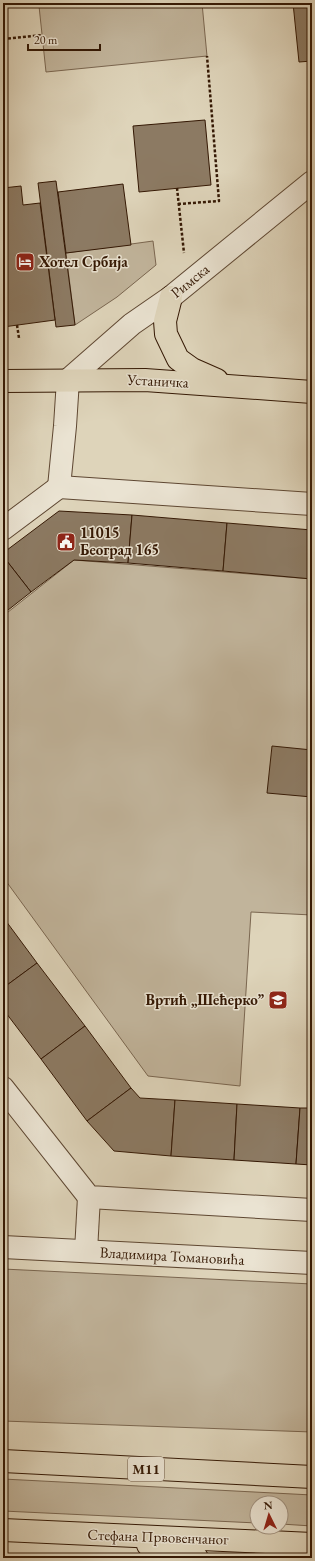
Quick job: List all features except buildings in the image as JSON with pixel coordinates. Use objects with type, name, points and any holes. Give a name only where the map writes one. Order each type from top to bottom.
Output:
[{"type":"main road","points":[[171,297],[165,321],[166,334],[178,359],[192,369],[232,386]]},
{"type":"main road","name":"Устаничка","points":[[3,382],[145,380],[312,392]]},
{"type":"main road","name":"M11","points":[[3,1461],[312,1477]]},
{"type":"main road","name":"Стефана Првовенчаног","points":[[3,1530],[312,1544]]},
{"type":"main road","points":[[110,1535],[197,1558]]},
{"type":"street","name":"Римска","points":[[68,380],[132,324],[171,297],[312,182]]},
{"type":"street","points":[[59,487],[68,380]]},
{"type":"street","points":[[3,530],[59,487],[312,504]]},
{"type":"street","points":[[3,1088],[88,1197],[312,1210]]},
{"type":"street","name":"Владимира Томановића","points":[[88,1197],[86,1251],[312,1263]]},
{"type":"street","points":[[3,1247],[86,1251]]},
{"type":"path","points":[[3,40],[42,35]]},
{"type":"path","points":[[178,204],[219,201],[207,56]]},
{"type":"path","points":[[177,188],[184,253]]},
{"type":"path","points":[[17,325],[19,338]]},
{"type":"shaded area","points":[[70,3],[202,3],[207,56],[46,72],[39,6]]},
{"type":"shaded area","points":[[153,241],[156,265],[117,297],[75,325],[66,253]]},
{"type":"shaded area","points":[[74,560],[312,579],[312,915],[251,912],[240,1086],[148,1076],[3,877],[3,616]]},
{"type":"shaded area","points":[[3,1269],[312,1284],[312,1432],[3,1421]]},
{"type":"shaded area","points":[[3,1479],[312,1495],[312,1526],[289,1525],[289,1495],[249,1495],[249,1523],[3,1511]]},
{"type":"place","name":"Хотел Србија","points":[[25,262]]},
{"type":"place","name":"11015 Београд 165","points":[[66,542]]},
{"type":"place","name":"Вртић „Шећерко”","points":[[278,1000]]}]
